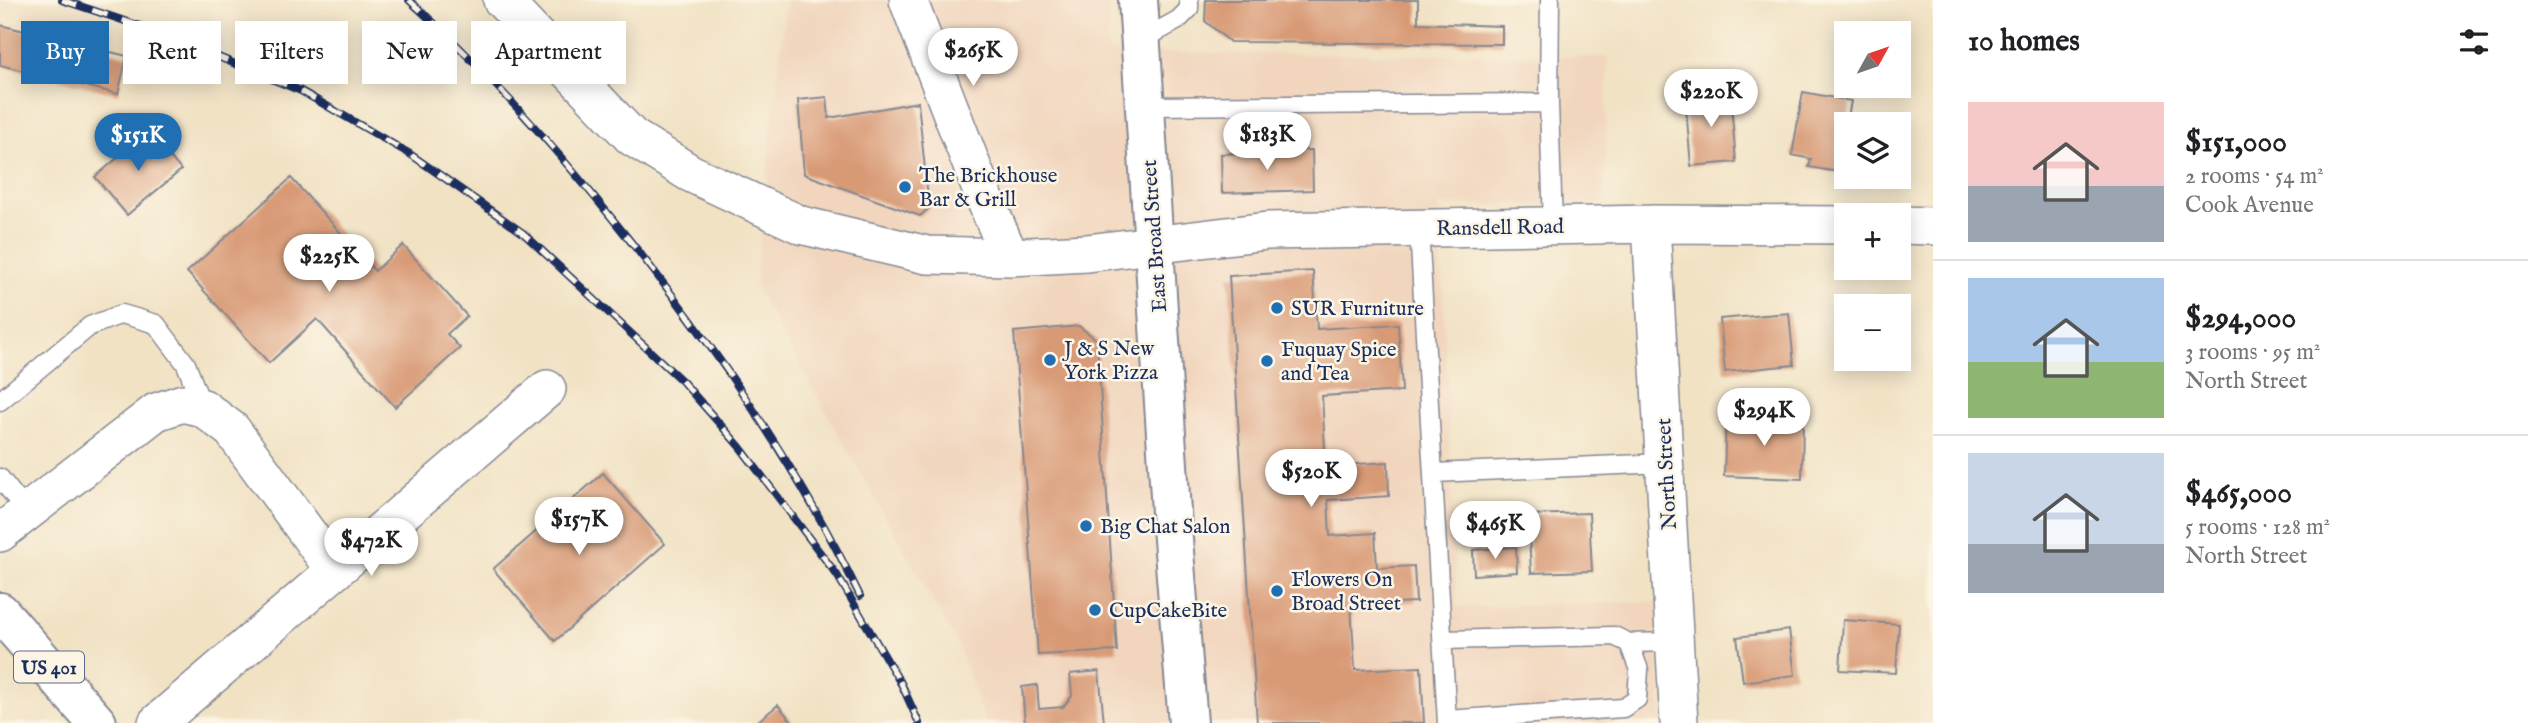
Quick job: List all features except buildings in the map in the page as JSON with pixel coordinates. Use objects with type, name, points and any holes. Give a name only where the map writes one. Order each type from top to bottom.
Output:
[{"type":"main road","name":"East Broad Street","points":[[1138,0],[1172,527],[1188,723]]},
{"type":"main road","name":"US 401","points":[[0,612],[97,723]]},
{"type":"street","name":"Ransdell Road","points":[[502,0],[632,137],[690,173],[801,225],[927,255],[1010,257],[1087,253],[1267,231],[1651,224],[1834,225]]},
{"type":"street","points":[[908,0],[1010,257]]},
{"type":"street","name":"North Street","points":[[1651,224],[1679,723]]},
{"type":"street","points":[[1911,225],[1933,226]]},
{"type":"street","points":[[157,723],[547,389]]},
{"type":"street","points":[[14,522],[156,412],[183,403],[203,408],[232,429],[335,571]]},
{"type":"lane","points":[[1140,41],[1178,20],[1189,9],[1189,0]]},
{"type":"lane","points":[[1550,0],[1549,103],[1553,226]]},
{"type":"lane","points":[[1145,106],[1549,103]]},
{"type":"lane","points":[[1419,228],[1447,721],[1623,708],[1637,699],[1639,670],[1629,643]]},
{"type":"lane","points":[[0,401],[90,326],[122,314],[156,324],[186,364],[203,408]]},
{"type":"lane","points":[[1433,472],[1665,463]]},
{"type":"lane","points":[[0,478],[14,522]]},
{"type":"lane","points":[[1443,640],[1614,636],[1629,643],[1674,642]]},
{"type":"shaded area","points":[[786,0],[1108,0],[1108,52],[1608,57],[1604,204],[1439,205],[1457,607],[1658,602],[1661,723],[986,723],[958,645],[755,286]]},
{"type":"railway","points":[[62,0],[155,31],[301,91],[410,154],[523,233],[682,381],[740,447],[837,575],[904,689]]},
{"type":"railway","points":[[409,0],[439,27],[523,114],[660,279],[754,410],[810,501],[860,596]]},
{"type":"railway","points":[[900,681],[919,723]]},
{"type":"place","name":"The Brickhouse Bar & Grill","points":[[905,187]]},
{"type":"place","name":"SUR Furniture","points":[[1277,308]]},
{"type":"place","name":"J & S New York Pizza","points":[[1050,360]]},
{"type":"place","name":"Fuquay Spice and Tea","points":[[1267,361]]},
{"type":"place","name":"Big Chat Salon","points":[[1086,526]]},
{"type":"place","name":"Flowers On Broad Street","points":[[1277,591]]},
{"type":"place","name":"CupCakeBite","points":[[1095,610]]}]
